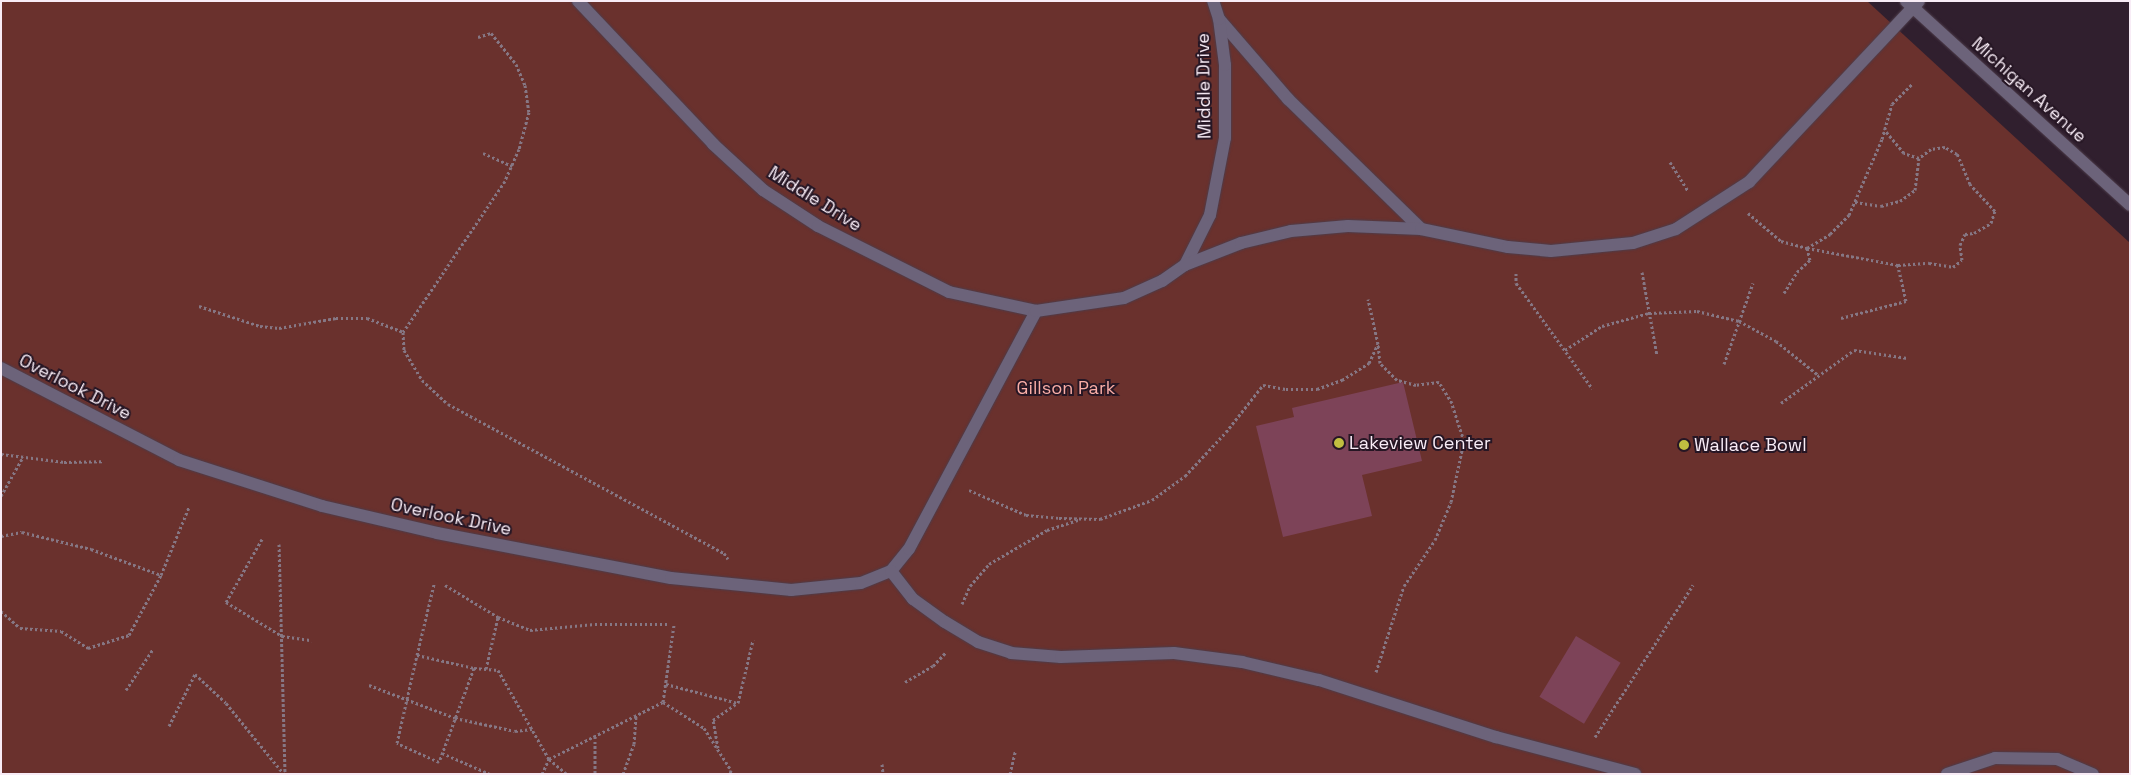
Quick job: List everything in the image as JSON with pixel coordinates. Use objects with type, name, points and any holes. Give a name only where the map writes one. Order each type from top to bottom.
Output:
[{"type":"street","name":"Middle Drive","points":[[578,1],[713,144],[763,190],[818,226],[949,292],[1036,311]]},
{"type":"street","points":[[1214,1],[1220,19],[1288,99],[1421,230]]},
{"type":"street","points":[[1036,311],[1124,298],[1162,281],[1185,266],[1242,243],[1291,231],[1348,226],[1421,230],[1523,249],[1596,249],[1633,243],[1676,229],[1703,214],[1749,182],[1912,3]]},
{"type":"street","name":"Michigan Avenue","points":[[1912,3],[2130,205]]},
{"type":"street","name":"Middle Drive","points":[[1185,266],[1210,215],[1225,138],[1224,65],[1220,19]]},
{"type":"street","name":"Overlook Drive","points":[[1,368],[179,460],[322,506],[437,533],[671,578],[791,590],[861,583],[890,570],[909,549],[1036,311]]},
{"type":"street","points":[[890,570],[913,599],[952,626],[978,642],[1011,653],[1061,657],[1174,653],[1242,662],[1372,697],[1580,761],[1635,774]]},
{"type":"street","points":[[1947,774],[1995,758],[2057,759],[2093,774]]},
{"type":"path","points":[[478,37],[491,33],[516,64],[525,85],[529,112],[512,166],[403,332],[404,350],[422,380],[448,404],[724,553],[747,585]]},
{"type":"path","points":[[1807,248],[1830,234],[1849,215],[1885,130],[1892,104],[1912,84]]},
{"type":"path","points":[[1885,130],[1904,153],[1918,158]]},
{"type":"path","points":[[1729,197],[1781,242],[1898,265],[1929,263],[1953,267],[1962,260],[1960,245],[1965,234],[1974,233],[1991,223],[1995,211],[1970,184],[1957,154],[1945,148],[1931,149],[1918,158],[1915,190],[1900,201],[1881,206],[1855,202]]},
{"type":"path","points":[[483,153],[512,166]]},
{"type":"path","points":[[1670,162],[1703,214]]},
{"type":"path","points":[[1784,293],[1797,272],[1810,260],[1807,248]]},
{"type":"path","points":[[1523,249],[1516,270],[1516,283],[1592,388]]},
{"type":"path","points":[[1841,318],[1906,301],[1898,265]]},
{"type":"path","points":[[1642,272],[1657,355]]},
{"type":"path","points":[[1724,364],[1753,283]]},
{"type":"path","points":[[1368,299],[1378,344],[1380,363],[1397,380],[1416,385],[1439,382],[1452,403],[1464,441],[1451,502],[1435,540],[1404,586],[1386,637],[1372,697]]},
{"type":"path","points":[[198,306],[260,326],[279,328],[336,318],[367,318],[403,332]]},
{"type":"path","points":[[1565,350],[1602,326],[1649,313],[1697,311],[1739,321],[1776,341],[1817,374]]},
{"type":"path","points":[[945,480],[1026,515],[1100,519],[1159,495],[1185,476],[1263,385],[1286,389],[1317,389],[1342,380],[1369,363],[1378,344]]},
{"type":"path","points":[[1781,403],[1817,374],[1854,350],[1907,358]]},
{"type":"path","points":[[1,454],[64,462],[103,461]]},
{"type":"path","points":[[1,496],[23,457]]},
{"type":"path","points":[[1,611],[20,628],[61,631],[88,648],[129,635],[161,575],[189,507]]},
{"type":"path","points":[[905,682],[934,666],[949,648],[952,626],[970,586],[989,564],[1047,530],[1081,519]]},
{"type":"path","points":[[1,536],[22,532],[74,544],[161,575]]},
{"type":"path","points":[[262,539],[226,602],[282,636],[312,640]]},
{"type":"path","points":[[279,544],[284,774]]},
{"type":"path","points":[[434,584],[397,743],[439,762],[474,668]]},
{"type":"path","points":[[445,585],[498,616],[530,630],[594,624],[667,624]]},
{"type":"path","points":[[1580,761],[1693,585]]},
{"type":"path","points":[[486,669],[498,616]]},
{"type":"path","points":[[664,702],[674,625]]},
{"type":"path","points":[[719,752],[713,720],[738,703],[753,640]]},
{"type":"path","points":[[126,690],[153,649]]},
{"type":"path","points":[[417,655],[474,668],[498,670],[549,759],[567,774]]},
{"type":"path","points":[[169,726],[195,674],[226,703],[284,774]]},
{"type":"path","points":[[666,684],[738,703]]},
{"type":"path","points":[[369,686],[406,702],[455,718],[515,731],[532,729]]},
{"type":"path","points":[[542,774],[549,759],[664,702]]},
{"type":"path","points":[[664,702],[704,728],[731,772]]},
{"type":"path","points":[[623,774],[634,744],[636,716]]},
{"type":"path","points":[[595,736],[595,774]]},
{"type":"path","points":[[1010,774],[1014,752]]},
{"type":"path","points":[[442,753],[490,774]]},
{"type":"path","points":[[882,764],[883,774]]},
{"type":"green space","name":"Gillson Park","points":[[1,1],[1867,1],[2130,243],[2130,774],[1,774]]},
{"type":"building","name":"Lakeview Center","points":[[1403,382],[1422,461],[1362,475],[1372,516],[1283,537],[1256,426],[1294,417],[1292,408]]},
{"type":"building","points":[[1576,636],[1621,663],[1584,724],[1539,697]]},
{"type":"place","name":"Lakeview Center","points":[[1339,443]]},
{"type":"place","name":"Wallace Bowl","points":[[1684,445]]}]
